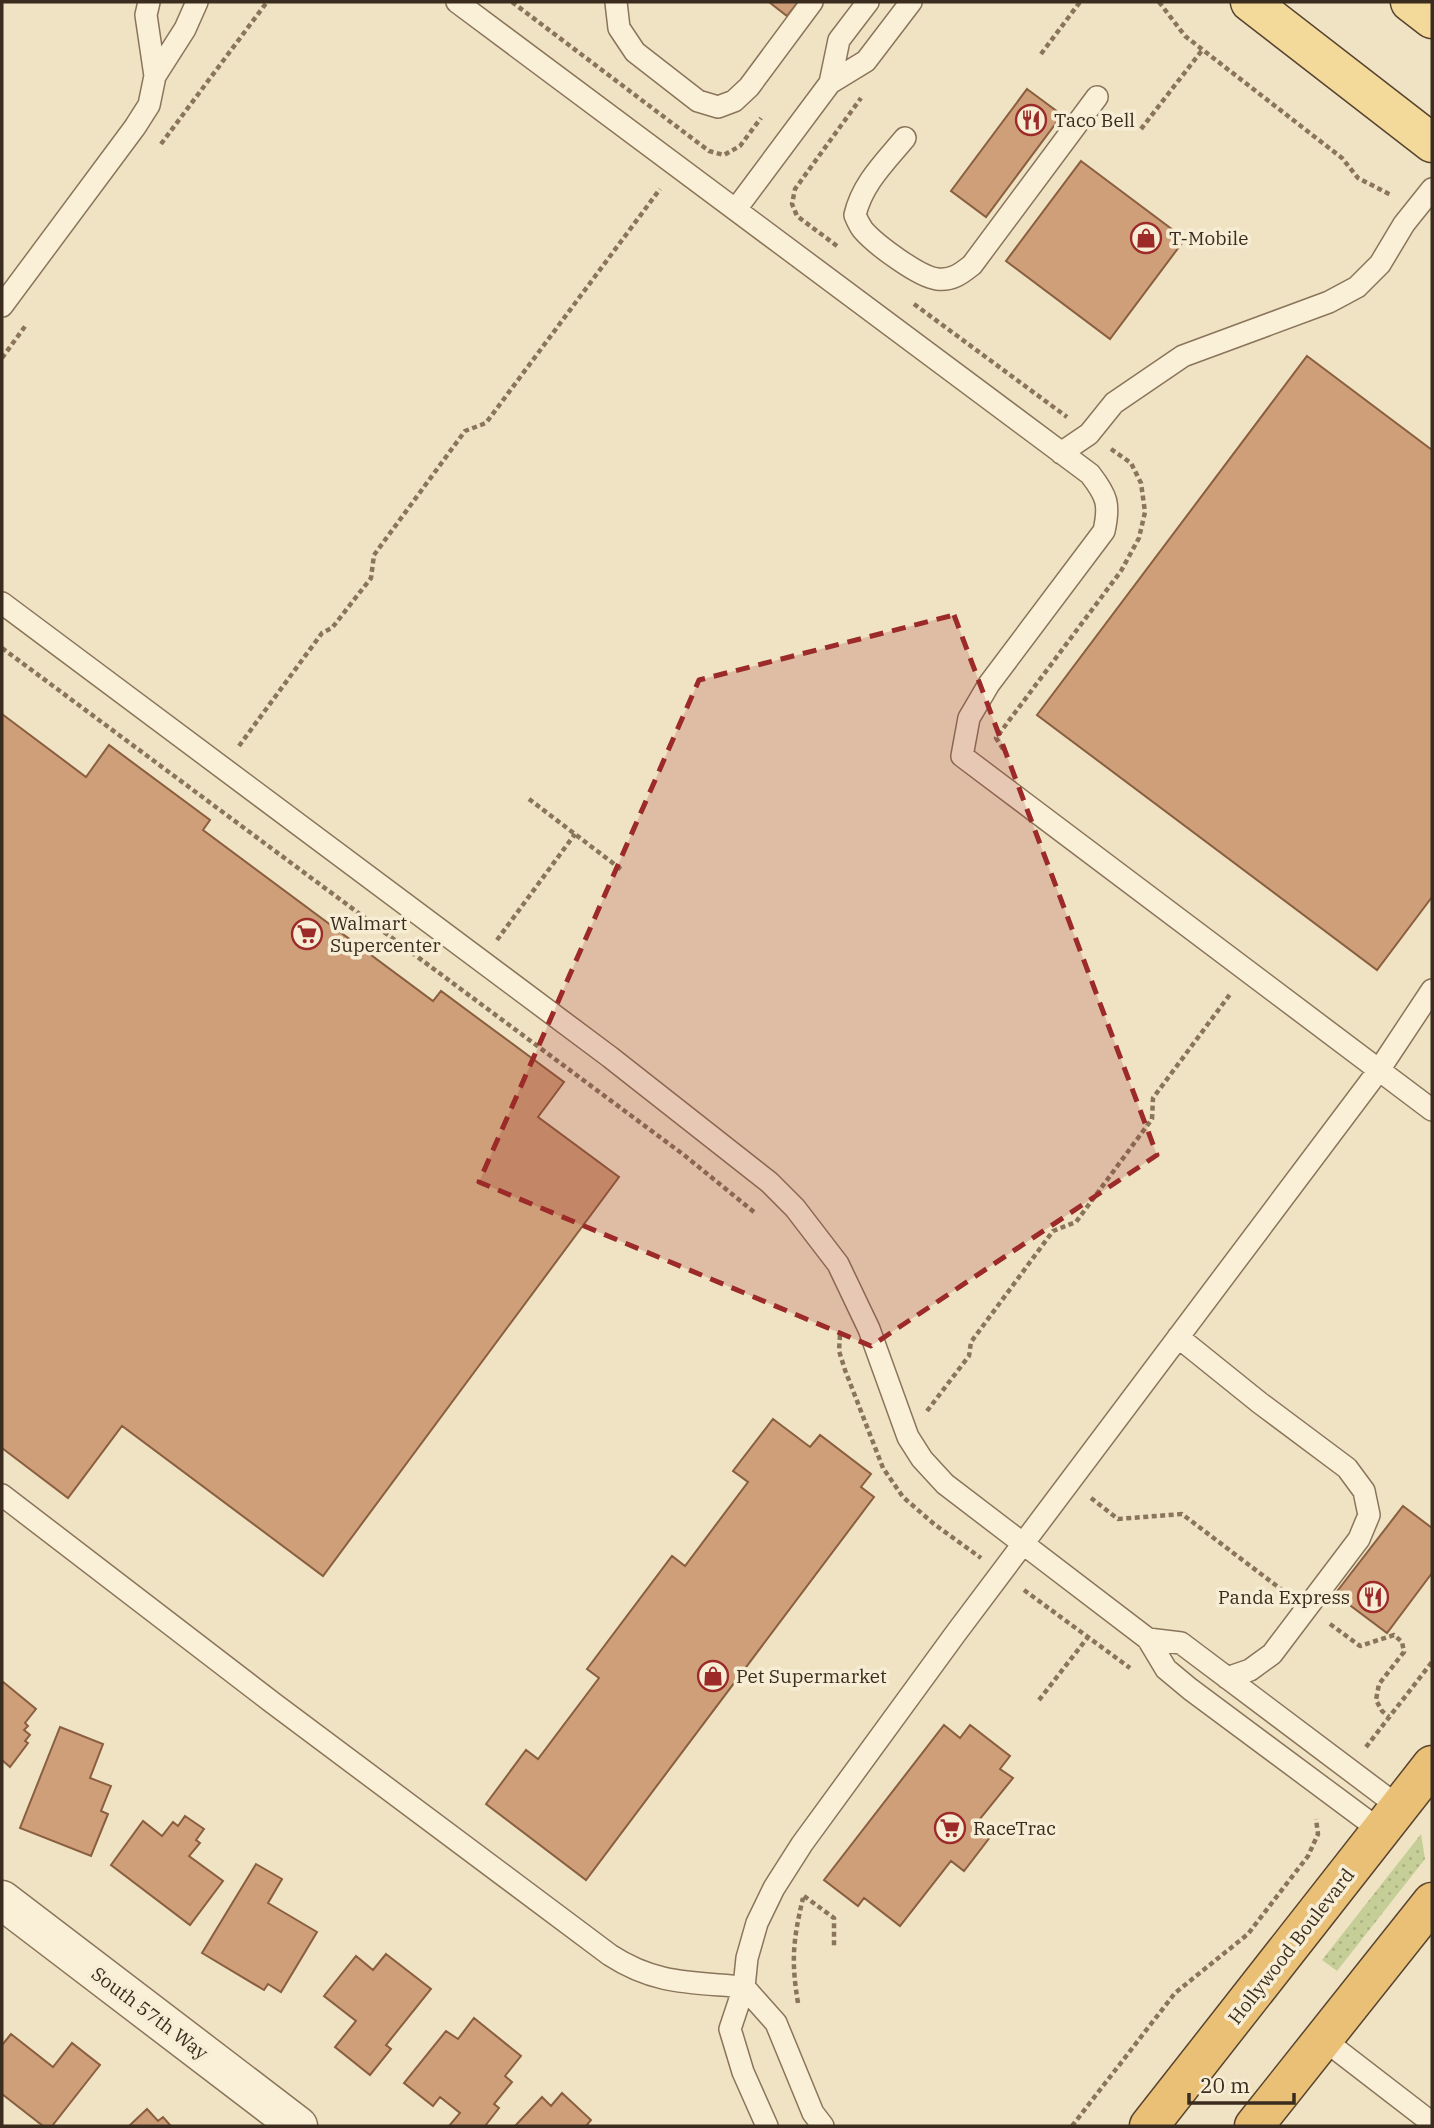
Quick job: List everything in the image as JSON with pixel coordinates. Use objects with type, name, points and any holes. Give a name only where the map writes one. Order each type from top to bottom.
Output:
[{"type":"highway","name":"Hollywood Boulevard","points":[[1149,2126],[1432,1765]]},
{"type":"highway","points":[[1254,2126],[1432,1902]]},
{"type":"main road","points":[[1250,2],[1432,143]]},
{"type":"main road","points":[[1410,2],[1432,19]]},
{"type":"street","name":"South 57th Way","points":[[2,1900],[298,2126]]},
{"type":"lane","points":[[2,306],[149,105],[155,76],[146,15],[149,2]]},
{"type":"lane","points":[[155,76],[185,29],[197,2]]},
{"type":"lane","points":[[457,2],[1090,474],[1103,492],[1109,510],[1104,531],[989,684],[969,718],[962,756],[1432,1110]]},
{"type":"lane","points":[[617,2],[619,28],[635,52],[698,101],[718,107],[734,101],[749,87],[813,2]]},
{"type":"lane","points":[[830,83],[839,40],[868,2]]},
{"type":"lane","points":[[736,209],[830,83],[866,61],[911,2]]},
{"type":"lane","points":[[905,138],[874,174],[858,201],[855,215],[862,229],[925,276],[939,280],[957,277],[972,265],[1097,97]]},
{"type":"lane","points":[[1061,453],[1089,434],[1114,403],[1183,356],[1329,302],[1357,287],[1380,264],[1404,224],[1432,189]]},
{"type":"lane","points":[[2,603],[481,961],[769,1182],[796,1208],[838,1264],[869,1329],[901,1423],[922,1459],[945,1484],[1148,1639],[1166,1669],[1332,1794],[1390,1819]]},
{"type":"lane","points":[[767,2126],[743,2072],[730,2029],[744,1987],[747,1958],[757,1923],[774,1888],[802,1844],[1379,1070],[1432,990]]},
{"type":"lane","points":[[1178,1337],[1259,1403],[1347,1468],[1364,1491],[1369,1515],[1359,1539],[1272,1654],[1250,1670],[1227,1678]]},
{"type":"lane","points":[[2,1495],[273,1703],[610,1955],[632,1969],[654,1977],[744,1987],[776,2023],[813,2113],[822,2126]]},
{"type":"lane","points":[[1148,1639],[1181,1643],[1349,1769],[1390,1819]]},
{"type":"lane","points":[[1323,2039],[1432,2123]]},
{"type":"path","points":[[1041,54],[1080,2]]},
{"type":"path","points":[[1159,2],[1185,36],[1342,158],[1358,178],[1416,208]]},
{"type":"path","points":[[1141,129],[1203,49]]},
{"type":"path","points":[[840,248],[797,216],[792,204],[795,189],[865,93]]},
{"type":"path","points":[[203,797],[321,633],[332,628],[371,578],[374,555],[465,431],[486,423],[696,141]]},
{"type":"path","points":[[905,296],[1131,463],[1141,483],[1145,512],[1139,538],[1121,571],[996,738],[1005,752],[988,776]]},
{"type":"path","points":[[2,648],[684,1155]]},
{"type":"path","points":[[528,799],[622,870]]},
{"type":"path","points":[[460,989],[575,834]]},
{"type":"path","points":[[870,1434],[928,1411],[969,1356],[971,1342],[1053,1231],[1076,1222],[1152,1119],[1153,1098],[1232,994],[1221,986]]},
{"type":"path","points":[[1083,1508],[1091,1497],[1118,1519],[1182,1514],[1360,1646],[1394,1635],[1402,1642],[1404,1652],[1379,1684],[1376,1700],[1389,1717]]},
{"type":"path","points":[[1021,1588],[1044,1559]]},
{"type":"path","points":[[1039,1700],[1088,1637]]},
{"type":"path","points":[[1349,1769],[1432,1662]]},
{"type":"path","points":[[1072,2126],[1175,1993],[1248,1934],[1308,1856],[1318,1834],[1315,1817],[1332,1794]]},
{"type":"path","points":[[799,2011],[793,1973],[794,1937],[808,1884]]},
{"type":"path","points":[[804,1896],[834,1918],[834,1946]]},
{"type":"highlighted area","points":[[954,615],[1157,1155],[871,1346],[479,1182],[699,680]]},
{"type":"green space","points":[[1421,1834],[1425,1859],[1337,1971],[1322,1960]]},
{"type":"building","points":[[769,2],[798,2],[787,16]]},
{"type":"building","points":[[1027,89],[1062,115],[986,217],[951,191]]},
{"type":"building","points":[[1081,161],[1185,239],[1110,339],[1006,261]]},
{"type":"building","points":[[1307,356],[1432,450],[1432,897],[1377,970],[1037,715]]},
{"type":"building","points":[[2,714],[86,777],[109,745],[210,820],[203,830],[433,1001],[441,991],[564,1082],[538,1117],[619,1177],[323,1576],[122,1426],[68,1498],[2,1448]]},
{"type":"building","points":[[773,1419],[810,1447],[820,1435],[871,1474],[861,1487],[874,1497],[586,1880],[486,1804],[526,1750],[538,1759],[599,1678],[587,1669],[672,1556],[685,1566],[748,1482],[733,1471]]},
{"type":"building","points":[[1403,1506],[1432,1528],[1432,1573],[1387,1633],[1335,1594]]},
{"type":"building","points":[[2,1681],[36,1709],[25,1723],[28,1726],[24,1730],[30,1735],[25,1741],[28,1743],[10,1767],[2,1760]]},
{"type":"building","points":[[944,1725],[960,1738],[970,1725],[1010,1756],[1000,1769],[1013,1778],[979,1820],[994,1832],[964,1871],[951,1861],[900,1926],[864,1898],[858,1906],[824,1880]]},
{"type":"building","points":[[60,1727],[103,1744],[90,1778],[111,1786],[101,1811],[108,1814],[91,1856],[20,1828]]},
{"type":"building","points":[[185,1816],[204,1829],[196,1840],[200,1843],[189,1856],[223,1881],[190,1925],[111,1865],[143,1821],[162,1836],[173,1822],[178,1826]]},
{"type":"building","points":[[256,1864],[282,1879],[268,1903],[317,1932],[281,1992],[268,1984],[264,1990],[202,1953]]},
{"type":"building","points":[[386,1954],[431,1989],[386,2045],[391,2049],[370,2075],[335,2047],[356,2021],[324,1996],[356,1956],[373,1970]]},
{"type":"building","points":[[474,2018],[521,2056],[505,2076],[512,2082],[494,2104],[499,2108],[485,2126],[449,2126],[460,2113],[440,2097],[433,2106],[404,2083],[446,2031],[458,2039]]},
{"type":"building","points":[[11,2034],[53,2067],[72,2043],[100,2065],[52,2126],[43,2126],[2,2094],[2,2045]]},
{"type":"building","points":[[562,2093],[591,2120],[586,2126],[515,2126],[542,2097],[551,2106]]},
{"type":"building","points":[[147,2109],[158,2121],[163,2117],[171,2126],[129,2126]]},
{"type":"place","name":"Taco Bell","points":[[1031,120]]},
{"type":"place","name":"T-Mobile","points":[[1146,238]]},
{"type":"place","name":"Walmart Supercenter","points":[[307,934]]},
{"type":"place","name":"Panda Express","points":[[1373,1597]]},
{"type":"place","name":"Pet Supermarket","points":[[713,1676]]},
{"type":"place","name":"RaceTrac","points":[[950,1828]]}]
